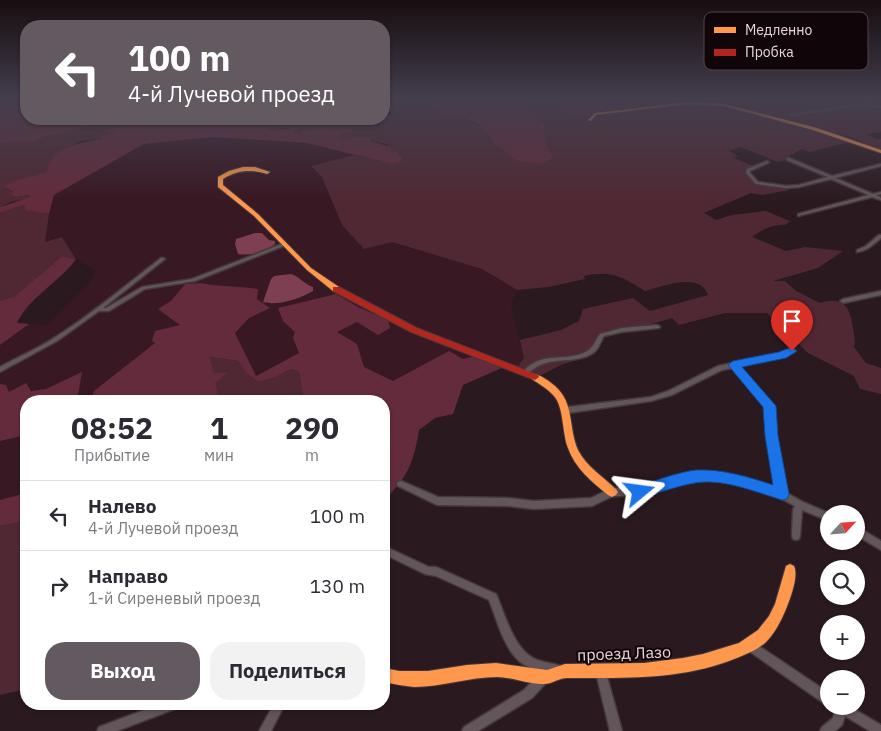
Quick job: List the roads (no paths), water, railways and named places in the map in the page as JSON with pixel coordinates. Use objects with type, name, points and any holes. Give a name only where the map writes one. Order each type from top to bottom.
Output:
[{"type":"street","points":[[827,133],[881,152]]},
{"type":"street","points":[[788,160],[881,199]]},
{"type":"street","points":[[767,162],[748,170],[748,173],[757,183],[786,186],[799,186],[827,177],[881,165]]},
{"type":"street","points":[[267,172],[259,168],[238,169],[220,178],[220,186],[261,219],[284,245],[328,284],[376,311],[431,338],[526,372],[555,392],[566,403],[569,440],[572,450],[612,492]]},
{"type":"street","points":[[799,216],[881,193]]},
{"type":"street","points":[[859,251],[876,242],[881,236]]},
{"type":"street","points":[[100,310],[107,310],[144,288],[193,280],[284,245]]},
{"type":"street","points":[[0,370],[24,355],[53,341],[100,310],[163,259]]},
{"type":"street","points":[[843,301],[881,293]]},
{"type":"street","points":[[526,372],[531,365],[547,360],[582,355],[592,351],[602,335],[622,330],[657,327]]},
{"type":"street","points":[[568,410],[643,400],[670,393],[707,374],[733,365],[782,355],[792,351]]},
{"type":"street","points":[[733,365],[770,406],[771,436],[782,494]]},
{"type":"street","points":[[401,484],[437,501],[572,504],[592,502],[612,492],[640,492],[696,476],[726,478],[746,482],[782,494],[800,505],[820,513]]},
{"type":"street","points":[[796,536],[797,510],[800,505]]},
{"type":"street","points":[[865,536],[881,546]]},
{"type":"street","points":[[390,553],[428,571],[436,572],[493,597],[513,642],[524,657],[540,665],[562,671]]},
{"type":"street","name":"проезд Лазо","points":[[542,679],[558,675],[562,671],[601,673],[647,672],[685,667],[716,659],[750,645],[762,636],[774,618],[788,587],[790,570]]},
{"type":"street","points":[[750,645],[820,694]]},
{"type":"street","points":[[390,676],[412,681],[435,680],[465,672],[506,670],[542,679],[528,694],[468,731]]},
{"type":"street","points":[[601,673],[616,731]]},
{"type":"street","points":[[103,731],[157,710]]},
{"type":"street","points":[[265,731],[277,710]]},
{"type":"street","points":[[826,731],[838,721],[839,715]]},
{"type":"street","points":[[854,715],[881,731]]}]
